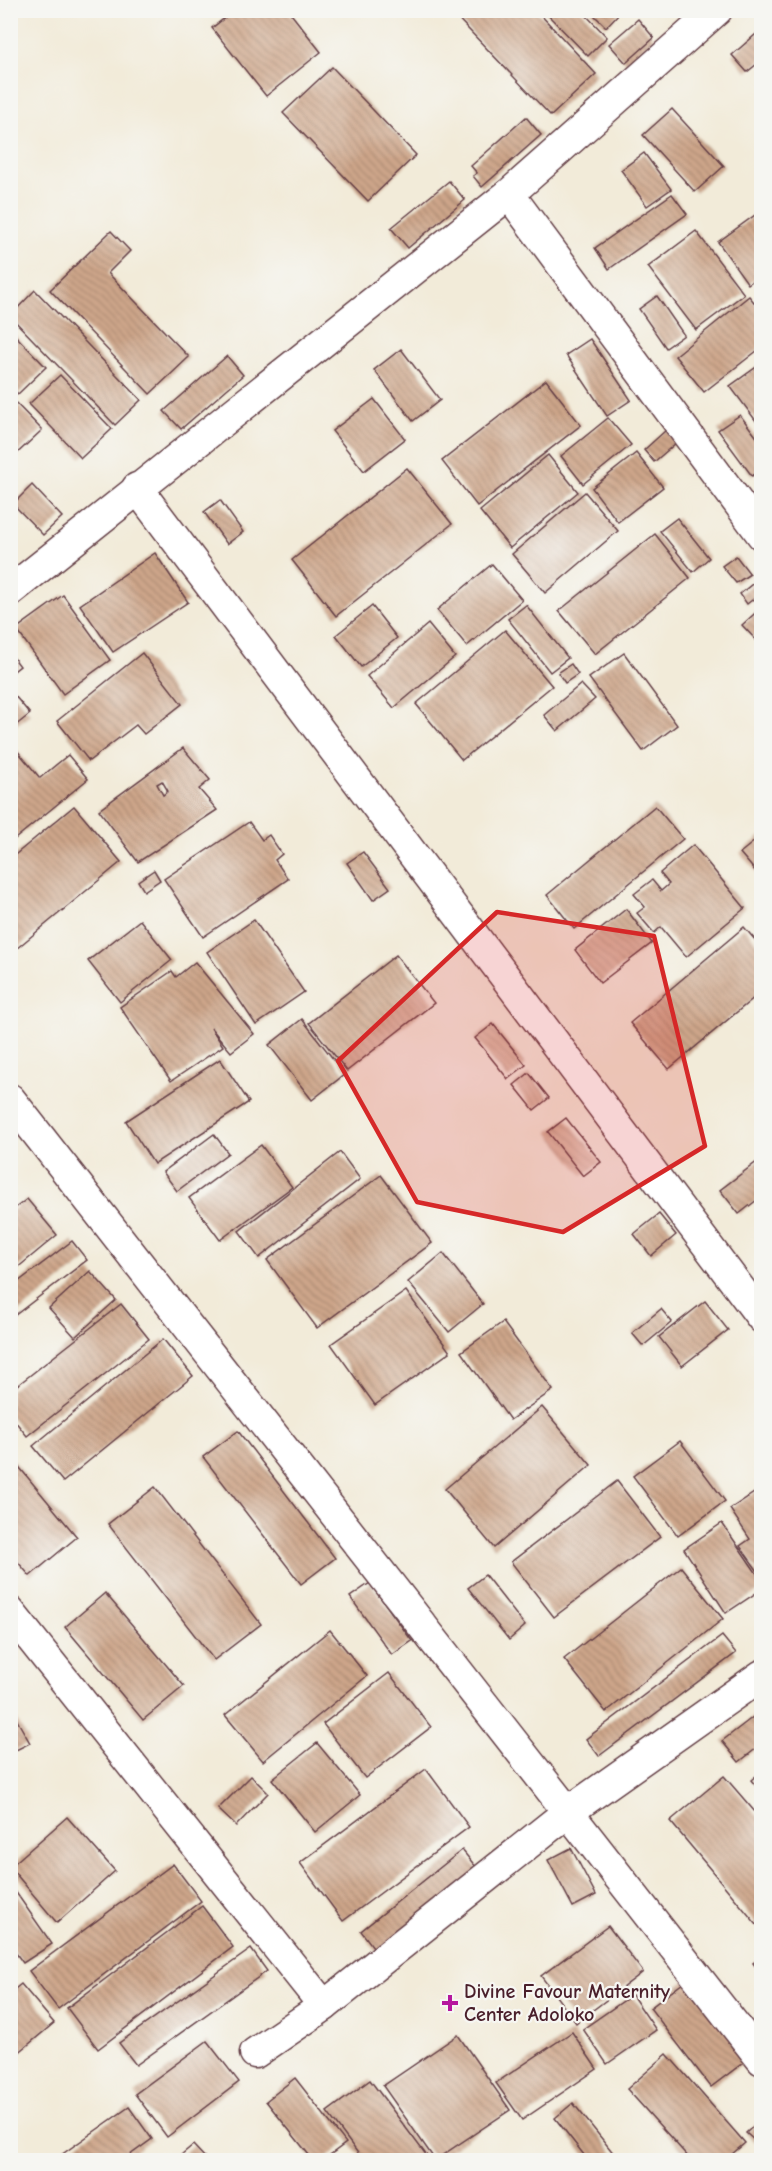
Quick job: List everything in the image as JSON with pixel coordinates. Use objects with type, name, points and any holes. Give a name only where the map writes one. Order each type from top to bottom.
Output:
[{"type":"street","points":[[10,591],[509,194],[717,10]]},
{"type":"street","points":[[509,194],[762,535]]},
{"type":"street","points":[[137,488],[762,1318]]},
{"type":"street","points":[[10,1098],[762,2061]]},
{"type":"street","points":[[10,1612],[324,2006]]},
{"type":"street","points":[[255,2053],[324,2006],[568,1812],[762,1674]]},
{"type":"highlighted area","points":[[497,912],[654,936],[705,1146],[563,1232],[417,1202],[338,1061]]},
{"type":"building","points":[[235,10],[288,10],[321,52],[266,96],[212,28]]},
{"type":"building","points":[[450,10],[536,10],[596,74],[551,116]]},
{"type":"building","points":[[543,10],[581,10],[607,37],[588,56]]},
{"type":"building","points":[[589,10],[622,10],[606,27]]},
{"type":"building","points":[[638,19],[654,38],[626,63],[609,44]]},
{"type":"building","points":[[762,29],[762,60],[747,72],[732,55]]},
{"type":"building","points":[[332,67],[416,155],[368,201],[283,113]]},
{"type":"building","points":[[672,109],[724,166],[695,192],[643,135]]},
{"type":"building","points":[[526,117],[541,135],[482,187],[473,176],[477,173],[471,166]]},
{"type":"building","points":[[644,153],[671,189],[647,206],[621,170]]},
{"type":"building","points":[[449,181],[465,200],[408,248],[391,228]]},
{"type":"building","points":[[672,194],[687,214],[609,269],[595,248]]},
{"type":"building","points":[[762,210],[762,274],[748,284],[718,242]]},
{"type":"building","points":[[111,231],[130,251],[108,273],[189,357],[150,394],[50,290]]},
{"type":"building","points":[[696,231],[744,294],[696,330],[648,267]]},
{"type":"building","points":[[35,290],[141,400],[115,425],[10,316]]},
{"type":"building","points":[[657,296],[684,335],[666,348],[639,309]]},
{"type":"building","points":[[749,296],[762,312],[762,347],[704,392],[675,356]]},
{"type":"building","points":[[10,330],[46,367],[18,394],[10,386]]},
{"type":"building","points":[[590,339],[631,400],[607,416],[566,355]]},
{"type":"building","points":[[401,349],[440,400],[413,421],[374,370]]},
{"type":"building","points":[[227,356],[243,375],[181,429],[164,411]]},
{"type":"building","points":[[762,363],[762,429],[730,386]]},
{"type":"building","points":[[60,375],[112,429],[81,458],[29,404]]},
{"type":"building","points":[[546,380],[581,425],[477,506],[442,461]]},
{"type":"building","points":[[10,397],[42,430],[10,460]]},
{"type":"building","points":[[374,399],[405,439],[364,471],[332,431]]},
{"type":"building","points":[[740,415],[762,444],[762,469],[752,476],[718,430]]},
{"type":"building","points":[[608,418],[631,445],[583,484],[561,456]]},
{"type":"building","points":[[666,430],[676,443],[654,462],[644,450]]},
{"type":"building","points":[[636,453],[663,487],[618,522],[592,488]]},
{"type":"building","points":[[548,455],[578,492],[510,548],[480,511]]},
{"type":"building","points":[[407,468],[452,524],[336,616],[292,560]]},
{"type":"building","points":[[32,485],[62,517],[43,535],[13,504]]},
{"type":"building","points":[[585,492],[618,531],[545,593],[512,554]]},
{"type":"building","points":[[220,500],[243,532],[227,544],[204,512]]},
{"type":"building","points":[[677,518],[709,558],[693,572],[660,531]]},
{"type":"building","points":[[655,534],[690,578],[595,654],[559,611]]},
{"type":"building","points":[[155,553],[188,602],[113,652],[80,605]]},
{"type":"building","points":[[736,556],[750,574],[736,583],[722,566]]},
{"type":"building","points":[[492,564],[522,600],[467,646],[437,610]]},
{"type":"building","points":[[756,581],[762,592],[747,604],[740,594]]},
{"type":"building","points":[[63,595],[110,660],[63,694],[16,629]]},
{"type":"building","points":[[526,605],[568,658],[550,672],[508,619]]},
{"type":"building","points":[[372,606],[397,638],[361,667],[336,635]]},
{"type":"building","points":[[762,607],[762,635],[756,640],[742,625]]},
{"type":"building","points":[[428,624],[455,657],[394,708],[367,676]]},
{"type":"building","points":[[505,630],[552,686],[462,760],[416,704]]},
{"type":"building","points":[[10,653],[20,666],[10,674]]},
{"type":"building","points":[[142,653],[182,704],[144,734],[136,725],[89,761],[57,721]]},
{"type":"building","points":[[624,653],[677,725],[643,751],[589,678]]},
{"type":"building","points":[[571,664],[578,674],[565,683],[558,673]]},
{"type":"building","points":[[581,684],[595,699],[557,731],[544,715]]},
{"type":"building","points":[[10,690],[30,714],[10,730]]},
{"type":"building","points":[[10,742],[40,778],[68,755],[88,779],[10,843]]},
{"type":"building","points":[[183,748],[210,780],[199,789],[217,810],[138,862],[99,810]],"holes":[[[162,781],[168,791],[163,795],[157,784]]]},
{"type":"building","points":[[74,806],[121,862],[10,954],[10,859]]},
{"type":"building","points":[[655,806],[683,839],[574,929],[547,895]]},
{"type":"building","points":[[249,822],[262,840],[269,835],[282,854],[275,860],[288,879],[203,937],[164,879]]},
{"type":"building","points":[[762,835],[762,879],[740,853]]},
{"type":"building","points":[[693,845],[745,908],[686,957],[661,927],[654,933],[637,913],[645,907],[634,894],[652,880],[661,891],[669,884],[660,873]]},
{"type":"building","points":[[363,852],[390,888],[373,900],[347,863]]},
{"type":"building","points":[[154,870],[160,880],[144,891],[138,881]]},
{"type":"building","points":[[626,909],[652,943],[600,983],[575,950]]},
{"type":"building","points":[[140,920],[172,960],[120,1002],[88,961]]},
{"type":"building","points":[[254,920],[304,992],[256,1025],[207,952]]},
{"type":"building","points":[[744,927],[762,948],[762,991],[669,1069],[630,1023]]},
{"type":"building","points":[[396,955],[434,1003],[347,1071],[309,1023]]},
{"type":"building","points":[[195,962],[254,1034],[231,1052],[211,1028],[223,1046],[171,1081],[120,1007],[172,971],[176,977]]},
{"type":"building","points":[[302,1019],[345,1074],[312,1100],[269,1045]]},
{"type":"building","points":[[493,1024],[526,1065],[508,1079],[475,1038]]},
{"type":"building","points":[[220,1059],[249,1102],[154,1164],[126,1121]]},
{"type":"building","points":[[529,1073],[549,1098],[534,1110],[514,1085]]},
{"type":"building","points":[[566,1118],[601,1162],[583,1176],[548,1132]]},
{"type":"building","points":[[214,1134],[228,1153],[177,1191],[163,1172]]},
{"type":"building","points":[[261,1145],[292,1187],[220,1240],[189,1198]]},
{"type":"building","points":[[340,1152],[360,1179],[259,1258],[239,1231]]},
{"type":"building","points":[[762,1158],[762,1196],[739,1214],[720,1190]]},
{"type":"building","points":[[381,1175],[432,1243],[317,1328],[267,1260]]},
{"type":"building","points":[[27,1199],[57,1235],[10,1274],[10,1212]]},
{"type":"building","points":[[659,1214],[676,1235],[651,1256],[634,1234]]},
{"type":"building","points":[[72,1241],[87,1260],[10,1319],[10,1288]]},
{"type":"building","points":[[443,1253],[483,1304],[449,1332],[408,1282]]},
{"type":"building","points":[[90,1271],[116,1300],[75,1337],[49,1308]]},
{"type":"building","points":[[406,1291],[450,1352],[375,1405],[331,1344]]},
{"type":"building","points":[[705,1301],[728,1330],[682,1366],[659,1337]]},
{"type":"building","points":[[121,1304],[149,1339],[27,1436],[10,1415],[10,1391]]},
{"type":"building","points":[[661,1309],[672,1322],[643,1346],[632,1333]]},
{"type":"building","points":[[503,1322],[553,1390],[510,1420],[461,1352]]},
{"type":"building","points":[[163,1339],[193,1376],[63,1482],[33,1446]]},
{"type":"building","points":[[542,1407],[591,1465],[494,1548],[445,1489]]},
{"type":"building","points":[[238,1431],[335,1558],[301,1584],[203,1457]]},
{"type":"building","points":[[680,1441],[725,1501],[678,1536],[633,1476]]},
{"type":"building","points":[[10,1456],[77,1537],[30,1576],[10,1553]]},
{"type":"building","points":[[617,1481],[660,1537],[554,1617],[511,1562]]},
{"type":"building","points":[[155,1487],[261,1624],[214,1660],[108,1524]]},
{"type":"building","points":[[757,1491],[762,1498],[762,1577],[740,1546],[750,1539],[730,1509]]},
{"type":"building","points":[[722,1523],[762,1581],[762,1589],[726,1613],[684,1549]]},
{"type":"building","points":[[681,1567],[723,1619],[606,1712],[564,1659]]},
{"type":"building","points":[[485,1575],[525,1626],[509,1640],[468,1588]]},
{"type":"building","points":[[370,1583],[412,1641],[392,1655],[350,1597]]},
{"type":"building","points":[[105,1593],[184,1686],[143,1720],[65,1627]]},
{"type":"building","points":[[330,1630],[367,1676],[263,1761],[225,1715]]},
{"type":"building","points":[[722,1636],[736,1653],[599,1756],[586,1739]]},
{"type":"building","points":[[389,1673],[431,1727],[365,1778],[323,1724]]},
{"type":"building","points":[[10,1708],[30,1743],[10,1753]]},
{"type":"building","points":[[762,1710],[762,1744],[739,1762],[722,1741]]},
{"type":"building","points":[[317,1743],[360,1795],[315,1832],[272,1779]]},
{"type":"building","points":[[426,1769],[469,1827],[343,1921],[300,1863]]},
{"type":"building","points":[[762,1771],[762,1793],[751,1780]]},
{"type":"building","points":[[251,1776],[268,1793],[236,1826],[218,1809]]},
{"type":"building","points":[[724,1776],[762,1820],[762,1931],[670,1821]]},
{"type":"building","points":[[67,1817],[115,1871],[57,1923],[10,1867]]},
{"type":"building","points":[[571,1848],[596,1895],[573,1907],[548,1860]]},
{"type":"building","points":[[462,1850],[481,1873],[379,1955],[361,1931]]},
{"type":"building","points":[[173,1864],[201,1901],[58,2009],[29,1971]]},
{"type":"building","points":[[10,1884],[52,1944],[23,1963],[10,1945]]},
{"type":"building","points":[[202,1906],[233,1947],[98,2049],[67,2008]]},
{"type":"building","points":[[608,1926],[643,1972],[576,2023],[541,1976]]},
{"type":"building","points":[[251,1949],[267,1971],[136,2065],[119,2043]]},
{"type":"building","points":[[762,1957],[762,1975],[753,1963]]},
{"type":"building","points":[[687,1980],[748,2059],[711,2087],[650,2008]]},
{"type":"building","points":[[21,1984],[54,2023],[10,2060],[10,1993]]},
{"type":"building","points":[[632,1995],[656,2030],[607,2064],[583,2029]]},
{"type":"building","points":[[572,2032],[597,2069],[522,2120],[496,2083]]},
{"type":"building","points":[[458,2035],[510,2110],[435,2160],[383,2086]]},
{"type":"building","points":[[207,2041],[239,2082],[167,2137],[135,2094]]},
{"type":"building","points":[[667,2054],[745,2143],[725,2160],[691,2160],[627,2089]]},
{"type":"building","points":[[295,2078],[346,2143],[323,2160],[313,2160],[266,2101]]},
{"type":"building","points":[[370,2080],[430,2160],[363,2160],[327,2112]]},
{"type":"building","points":[[573,2103],[619,2160],[588,2160],[555,2118]]},
{"type":"building","points":[[129,2107],[152,2139],[123,2160],[54,2160]]},
{"type":"building","points":[[762,2118],[762,2147],[746,2133]]},
{"type":"building","points":[[193,2145],[207,2160],[175,2160]]},
{"type":"place","name":"Divine Favour Maternity Center Adoloko","points":[[450,2003]]}]
